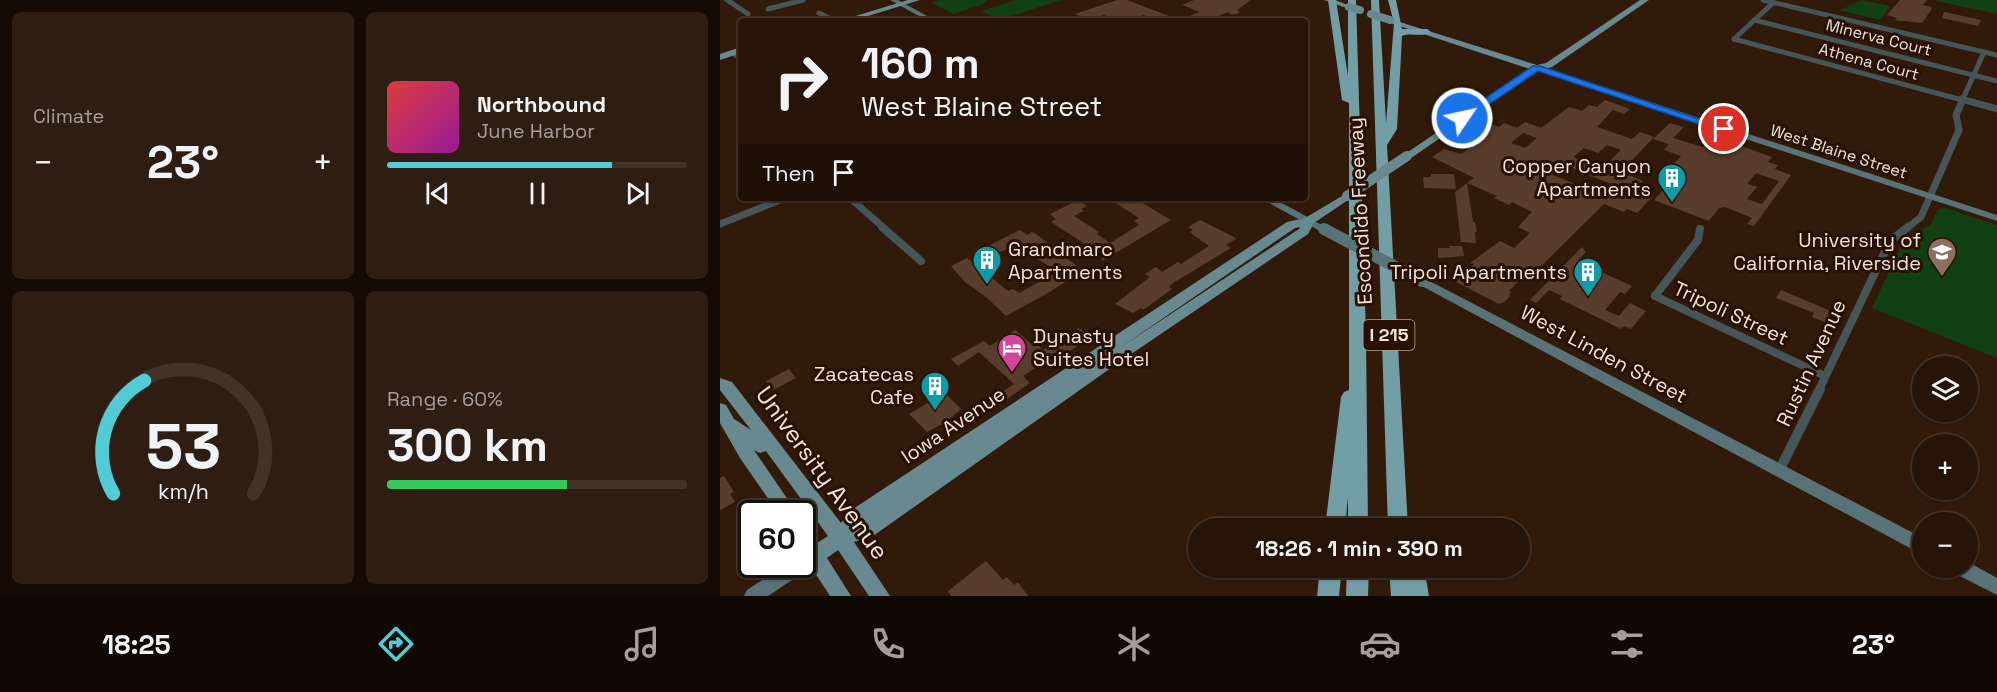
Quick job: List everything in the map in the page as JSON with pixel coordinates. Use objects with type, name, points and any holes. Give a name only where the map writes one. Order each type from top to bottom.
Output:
[{"type":"highway","name":"Escondido Freeway","points":[[1352,0],[1358,335],[1358,518]]},
{"type":"highway","name":"Escondido Freeway","points":[[1375,0],[1398,518]]},
{"type":"highway","points":[[1380,146],[1391,129],[1396,35],[1392,0]]},
{"type":"highway","points":[[1332,1],[1355,145]]},
{"type":"highway","points":[[1396,35],[1406,31],[1427,32]]},
{"type":"highway","points":[[1336,518],[1358,335]]},
{"type":"highway","points":[[1396,481],[1403,518]]},
{"type":"highway","points":[[1328,596],[1330,578]]},
{"type":"highway","points":[[1358,578],[1358,596]]},
{"type":"highway","points":[[1401,578],[1402,596]]},
{"type":"highway","points":[[1415,578],[1418,596]]},
{"type":"main road","points":[[852,18],[897,2],[916,0]]},
{"type":"main road","name":"Iowa Avenue","points":[[1537,68],[1539,62],[1632,0]]},
{"type":"main road","name":"Iowa Avenue","points":[[816,554],[840,538],[867,530],[1078,383],[1304,231],[1309,221],[1537,68],[1549,65],[1645,0]]},
{"type":"main road","name":"West Blaine Street","points":[[1332,1],[1997,218]]},
{"type":"main road","points":[[897,2],[927,18]]},
{"type":"main road","points":[[720,57],[737,52]]},
{"type":"main road","name":"West Linden Street","points":[[1271,201],[1912,541]]},
{"type":"main road","name":"University Avenue","points":[[720,384],[728,386],[880,596]]},
{"type":"main road","points":[[723,415],[755,444],[760,446],[770,443]]},
{"type":"main road","points":[[723,415],[779,500]]},
{"type":"main road","points":[[816,571],[841,596]]},
{"type":"main road","points":[[1978,577],[1997,587]]},
{"type":"main road","name":"Iowa Avenue","points":[[753,596],[780,578]]},
{"type":"street","points":[[727,0],[748,14]]},
{"type":"street","points":[[768,9],[802,0]]},
{"type":"street","points":[[1762,0],[1997,55]]},
{"type":"street","points":[[1754,20],[1773,3]]},
{"type":"street","points":[[819,13],[829,18]]},
{"type":"street","name":"Athena Court","points":[[1754,20],[1734,39],[1997,109]]},
{"type":"street","name":"Minerva Court","points":[[1754,20],[1997,81]]},
{"type":"street","name":"Rustin Avenue","points":[[1779,471],[1890,241],[1917,221],[1930,196],[1959,130],[1956,115],[1962,99],[1984,52]]},
{"type":"street","points":[[720,224],[778,201]]},
{"type":"street","points":[[853,201],[921,261]]},
{"type":"street","name":"Tripoli Street","points":[[1700,230],[1698,240],[1655,297],[1825,376]]},
{"type":"green space","points":[[940,0],[987,0],[983,4],[953,14],[932,3]]},
{"type":"green space","points":[[1016,0],[1061,0],[1005,18],[995,18],[981,11]]},
{"type":"green space","points":[[1862,0],[1890,6],[1880,20],[1839,10]]},
{"type":"green space","points":[[1997,0],[1997,14],[1937,1]]},
{"type":"green space","name":"University of California, Riverside","points":[[1945,208],[1997,225],[1997,358],[1872,308],[1901,246],[1931,224],[1938,209]]},
{"type":"building","points":[[1117,0],[1127,0],[1169,16],[1150,18],[1144,15],[1136,18],[1111,18],[1104,15],[1084,18],[1075,14]]},
{"type":"building","points":[[1194,0],[1251,0],[1237,10],[1240,13],[1231,15],[1228,12],[1213,18],[1185,18],[1200,12],[1182,5]]},
{"type":"building","points":[[1900,0],[1927,0],[1923,5],[1932,7],[1922,23],[1895,20],[1897,18],[1887,15]]},
{"type":"building","points":[[1944,12],[1981,20],[1978,26],[1942,18]]},
{"type":"building","points":[[1605,100],[1630,109],[1624,114],[1613,110],[1597,127],[1632,139],[1640,132],[1654,137],[1621,172],[1643,181],[1634,189],[1653,196],[1637,213],[1627,209],[1624,212],[1604,204],[1537,270],[1532,267],[1509,291],[1510,296],[1499,304],[1456,282],[1474,264],[1470,263],[1500,241],[1514,248],[1530,233],[1518,227],[1532,212],[1512,202],[1509,205],[1494,198],[1497,196],[1467,183],[1474,178],[1432,157],[1444,149],[1461,154],[1474,145],[1462,141],[1489,123],[1499,127],[1504,123],[1517,128],[1525,122],[1541,128],[1569,107],[1582,111],[1589,105],[1597,107]],"holes":[[[1523,133],[1537,138],[1525,148],[1511,143]],[[1607,145],[1621,150],[1602,168],[1573,157],[1584,148],[1598,153]],[[1564,164],[1617,186],[1606,196],[1552,175]]]},
{"type":"building","points":[[1670,123],[1684,127],[1673,138],[1703,147],[1713,136],[1772,157],[1768,162],[1778,165],[1775,169],[1791,175],[1754,226],[1747,224],[1752,218],[1725,207],[1719,208],[1709,221],[1654,200],[1668,185],[1660,182],[1676,166],[1673,165],[1681,156],[1664,150],[1669,144],[1653,139]],"holes":[[[1756,173],[1779,181],[1762,204],[1747,199],[1757,187],[1747,184]]]},
{"type":"building","points":[[1431,174],[1454,174],[1456,189],[1424,188],[1423,177],[1431,177]]},
{"type":"building","points":[[1467,183],[1473,222],[1475,222],[1477,232],[1475,232],[1476,243],[1461,242],[1455,192]]},
{"type":"building","points":[[1080,201],[1087,206],[1081,209],[1084,211],[1074,216],[1099,232],[1097,234],[1110,243],[1139,225],[1134,221],[1139,218],[1113,201],[1139,201],[1171,220],[1102,261],[1102,255],[1051,222],[1056,219],[1050,214]]},
{"type":"building","points":[[1200,220],[1234,237],[1236,239],[1226,245],[1231,248],[1173,283],[1169,287],[1172,289],[1143,310],[1141,308],[1133,313],[1115,304],[1150,277],[1145,274],[1156,267],[1162,272],[1178,262],[1181,264],[1209,246],[1189,232],[1193,230],[1188,227]]},
{"type":"building","points":[[1020,230],[1027,235],[1035,233],[1083,271],[1006,316],[986,297],[965,282],[951,266],[967,258],[1008,291],[1013,289],[1019,293],[1058,272],[1017,246],[997,253],[988,246]]},
{"type":"building","points":[[1449,246],[1462,246],[1464,256],[1438,258],[1438,248],[1450,248]]},
{"type":"building","name":"Tripoli Apartments","points":[[1582,247],[1586,252],[1577,261],[1632,286],[1625,294],[1620,292],[1605,310],[1619,316],[1630,303],[1646,311],[1631,329],[1624,326],[1621,329],[1560,299],[1562,296],[1549,290],[1536,303],[1530,300]]},
{"type":"building","points":[[1781,290],[1833,312],[1827,323],[1812,317],[1814,313],[1776,298]]},
{"type":"building","points":[[1079,328],[1090,337],[1047,367],[1043,363],[1023,376],[1030,383],[997,406],[991,399],[1014,384],[979,352],[958,366],[951,359],[984,341],[990,346],[1015,330],[1034,346],[1037,344],[1043,350]]},
{"type":"building","points":[[789,369],[796,378],[773,390],[766,381]]},
{"type":"building","name":"Zacatecas Cafe","points":[[945,393],[961,409],[946,422],[927,432],[909,414]]},
{"type":"building","points":[[724,476],[734,492],[730,494],[735,502],[720,510],[720,478]]},
{"type":"building","points":[[986,561],[1003,580],[1007,577],[1014,585],[1018,582],[1028,596],[951,596],[948,591]]},
{"type":"place","name":"Copper Canyon Apartments","points":[[1672,204]]},
{"type":"place","name":"University of California, Riverside","points":[[1942,278]]},
{"type":"place","name":"Grandmarc Apartments","points":[[987,286]]},
{"type":"place","name":"Tripoli Apartments","points":[[1588,298]]},
{"type":"place","name":"Dynasty Suites Hotel","points":[[1012,374]]},
{"type":"place","name":"Zacatecas Cafe","points":[[935,412]]},
{"type":"route","points":[[1462,118],[1537,68],[1724,129]]}]
